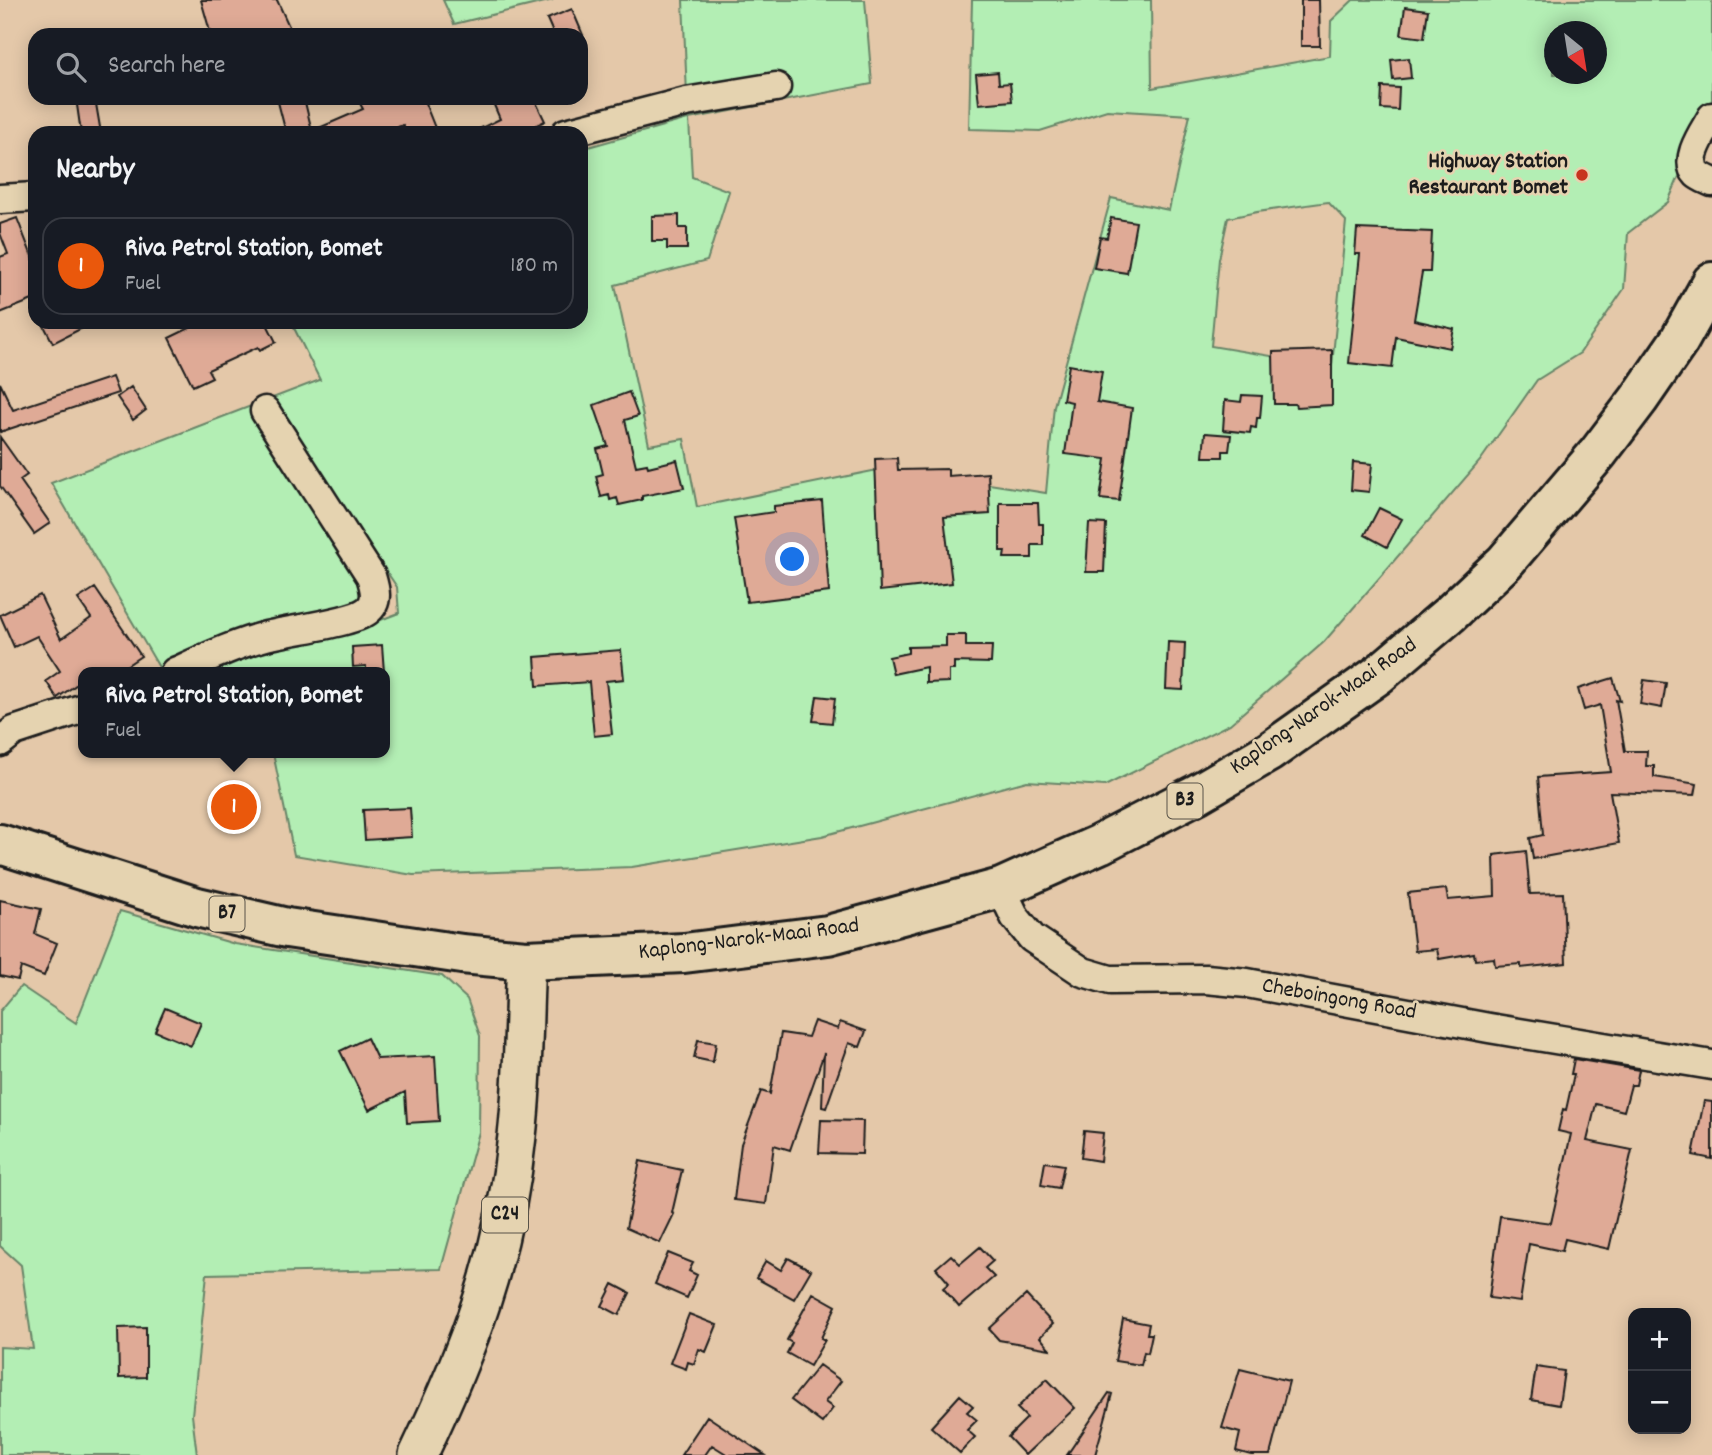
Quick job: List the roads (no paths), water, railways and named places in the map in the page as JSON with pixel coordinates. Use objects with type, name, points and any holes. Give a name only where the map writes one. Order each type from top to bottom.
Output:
[{"type":"highway","name":"Kaplong-Narok-Maai Road","points":[[462,954],[526,960],[684,953],[828,934],[1001,888],[1100,844],[1197,794],[1269,752],[1378,675],[1451,614],[1505,562],[1598,453],[1639,400],[1679,341],[1712,282]]},
{"type":"highway","name":"B7","points":[[0,844],[197,906],[274,925],[336,937],[462,954]]},
{"type":"main road","name":"C24","points":[[418,1455],[468,1344],[495,1264],[517,1136],[526,960]]},
{"type":"street","points":[[588,127],[686,102],[776,87]]},
{"type":"street","points":[[1712,117],[1694,153],[1692,165],[1697,174],[1712,182]]},
{"type":"street","points":[[0,199],[28,197]]},
{"type":"street","points":[[187,667],[264,636],[352,618],[368,611],[374,604],[375,590],[371,576],[265,411]]},
{"type":"street","points":[[0,742],[14,731],[78,710]]},
{"type":"street","name":"Cheboingong Road","points":[[1001,888],[1015,917],[1032,938],[1083,972],[1110,981],[1206,979],[1247,983],[1489,1028],[1712,1065]]},
{"type":"place","name":"Highway Station Restaurant Bomet","points":[[1582,175]]},
{"type":"place","name":"Riva Petrol Station, Bomet","points":[[234,807]]}]
